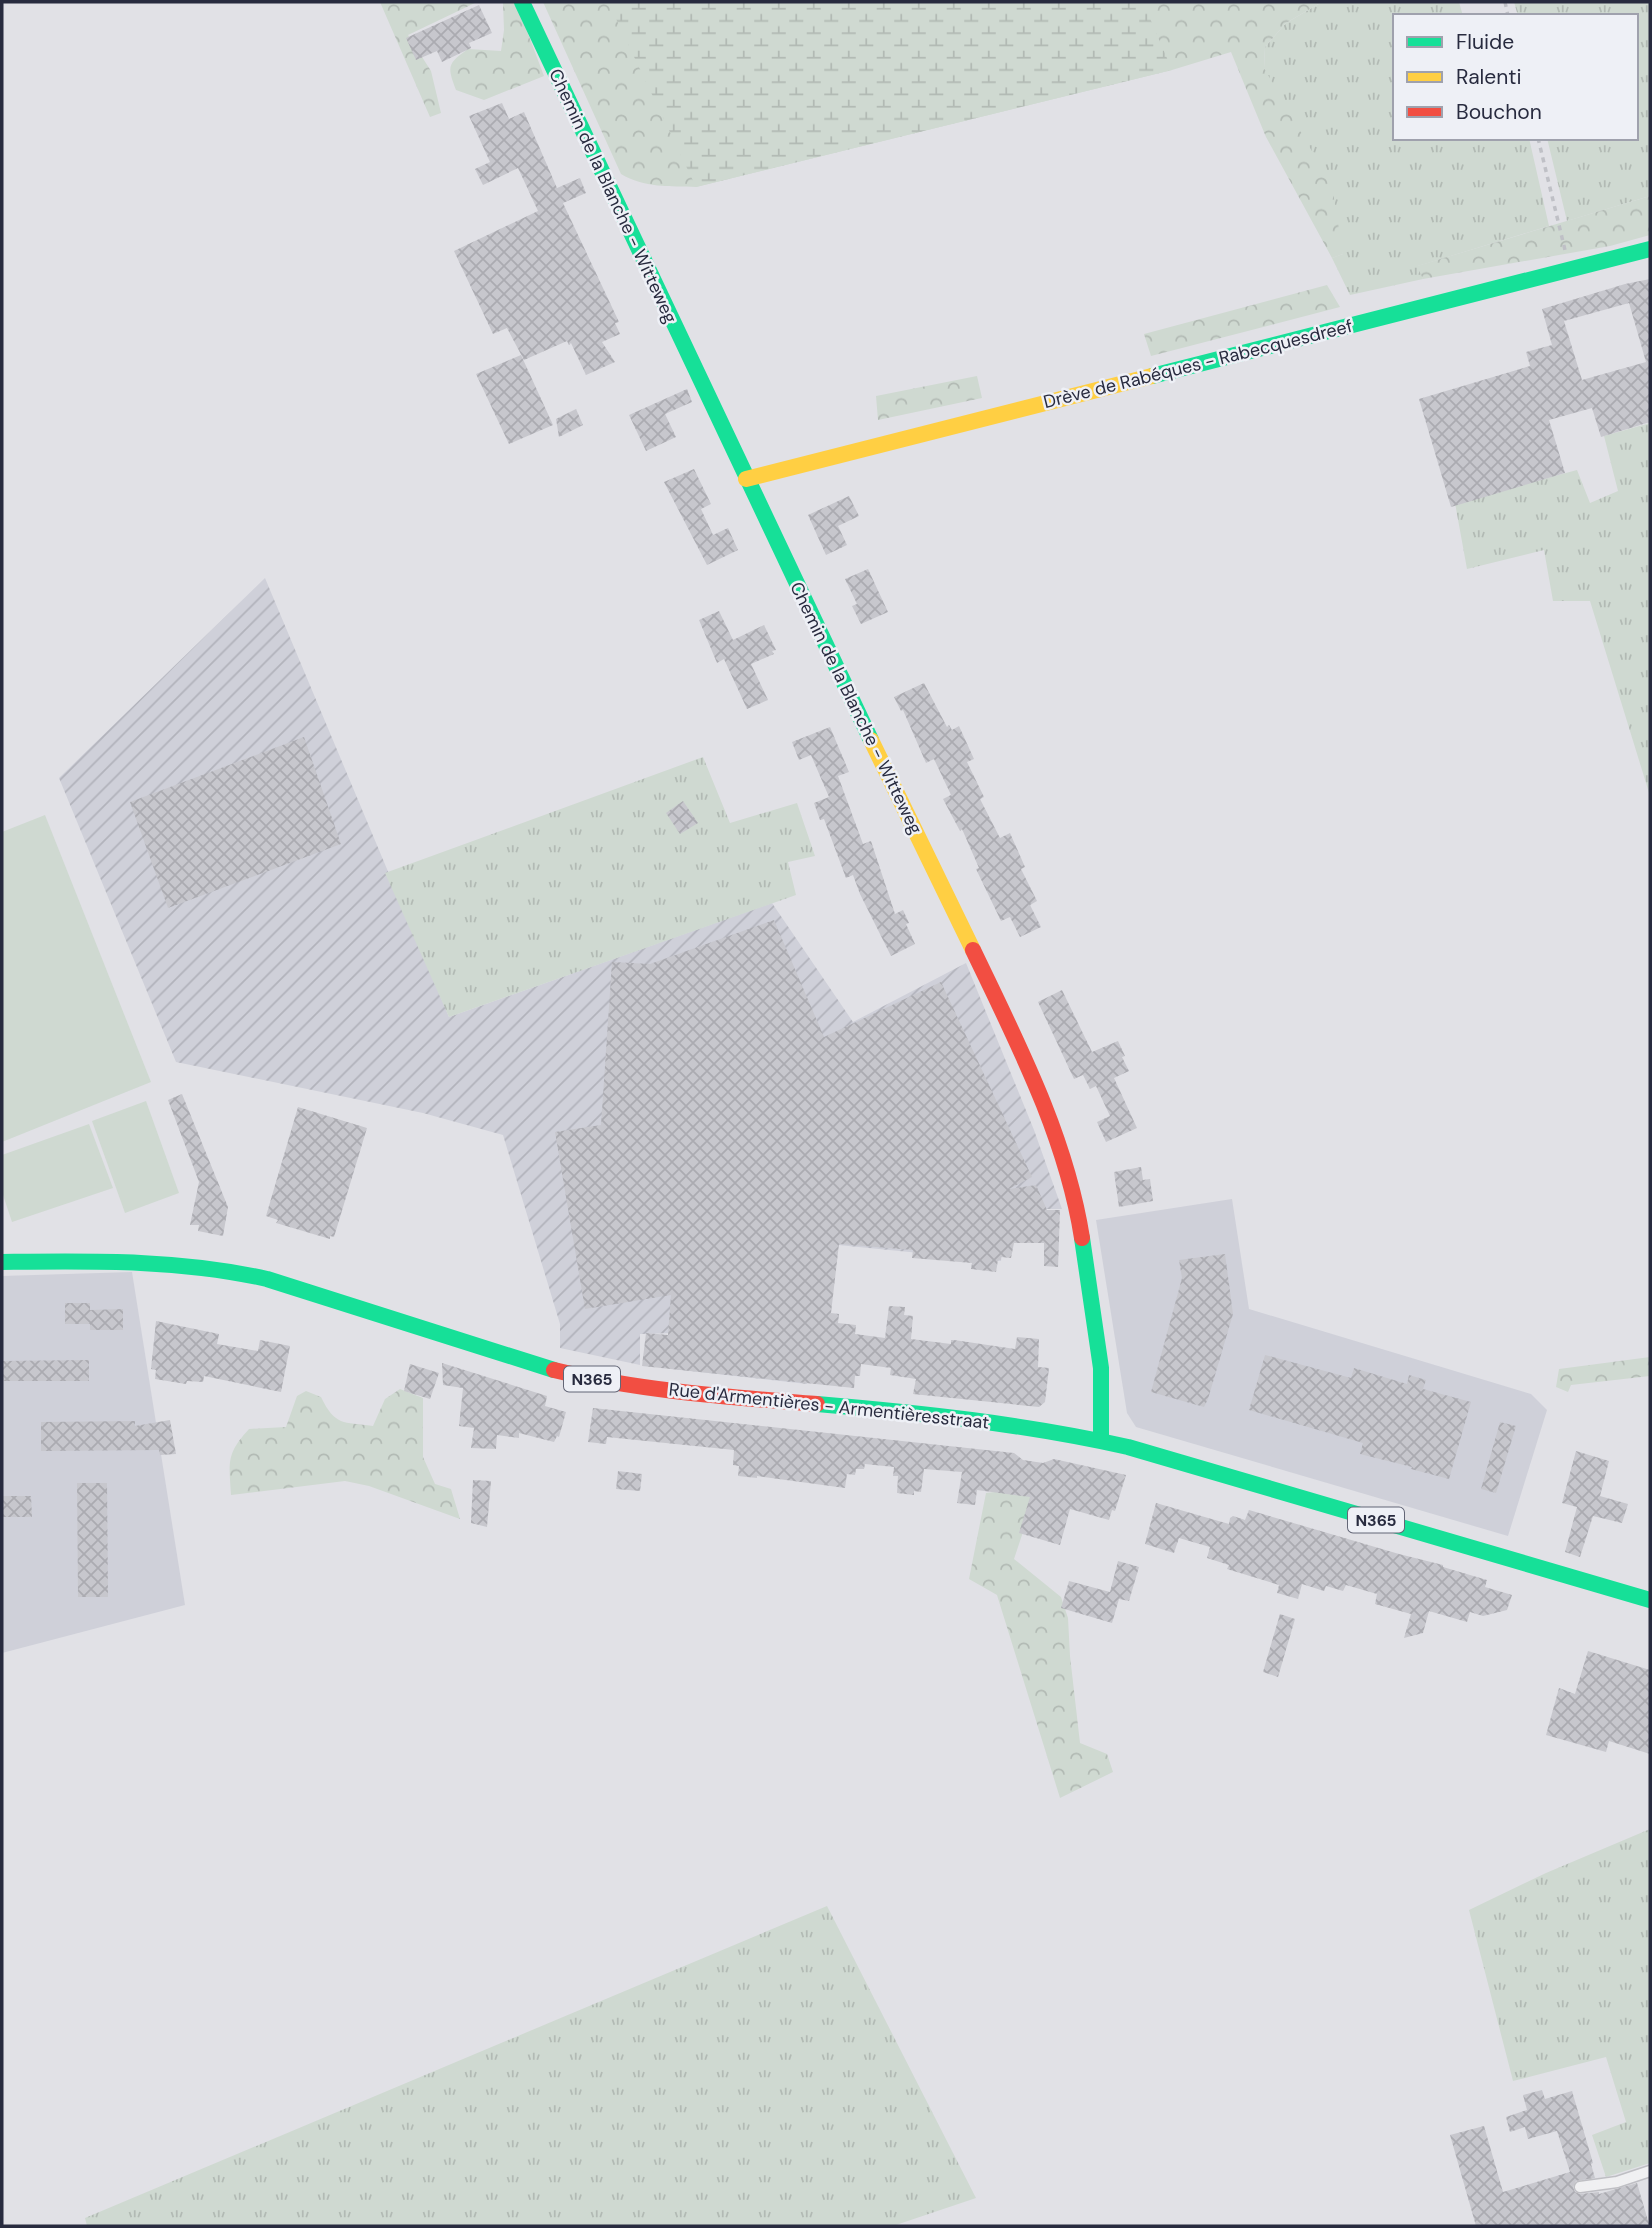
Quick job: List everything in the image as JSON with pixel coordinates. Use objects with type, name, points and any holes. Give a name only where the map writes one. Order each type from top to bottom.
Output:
[{"type":"street","name":"Chemin de la Blanche - Witteweg","points":[[522,2],[746,479],[1012,1032],[1061,1147],[1078,1211],[1096,1330],[1101,1368],[1101,1440]]},
{"type":"street","name":"Drève de Rabéques - Rabecquesdreef","points":[[746,479],[1650,249]]},
{"type":"street","name":"Rue d'Armentières - Armentièresstraat","points":[[2,1262],[137,1261],[229,1269],[513,1358],[586,1377],[665,1389],[1038,1428],[1101,1440],[1650,1600]]},
{"type":"lane","points":[[1580,2187],[1617,2182],[1650,2171]]},
{"type":"path","points":[[1538,140],[1570,269]]},
{"type":"shaded area","points":[[265,578],[449,1017],[772,903],[853,1022],[966,963],[1034,1130],[1062,1209],[1007,1209],[1001,1261],[838,1245],[807,1384],[673,1369],[674,1333],[640,1334],[640,1365],[560,1348],[560,1324],[503,1135],[423,1113],[176,1062],[59,778]]},
{"type":"shaded area","points":[[1232,1199],[1249,1309],[1531,1394],[1547,1410],[1508,1536],[1136,1427],[1127,1413],[1096,1220]]},
{"type":"shaded area","points":[[132,1272],[185,1605],[2,1653],[2,1276]]},
{"type":"green space","points":[[380,2],[477,2],[408,35],[431,71],[441,113],[430,117]]},
{"type":"green space","points":[[516,2],[544,76],[484,100],[456,90],[450,70],[453,62],[468,49],[501,51],[504,30],[503,3]]},
{"type":"green space","points":[[543,2],[1322,2],[1286,23],[1265,47],[1264,68],[1332,186],[1343,254],[1332,258],[1266,137],[1231,52],[1172,70],[696,187],[667,186],[639,182],[621,174]]},
{"type":"green space","points":[[608,2],[1143,2],[1172,70],[696,187]]},
{"type":"green space","points":[[1322,2],[1459,2],[1462,14],[1393,14],[1393,140],[1529,140],[1549,226],[1418,266],[1423,279],[1350,295],[1332,258],[1343,254],[1264,68],[1265,47],[1286,23]]},
{"type":"green space","points":[[1514,2],[1650,2],[1650,196],[1567,221],[1547,140],[1638,140],[1638,14],[1517,14]]},
{"type":"green space","points":[[1650,196],[1650,235],[1610,246],[1423,279],[1417,266]]},
{"type":"green space","points":[[1327,285],[1340,307],[1151,356],[1144,334]]},
{"type":"green space","points":[[977,376],[982,398],[878,420],[876,396]]},
{"type":"green space","points":[[1650,423],[1650,796],[1590,601],[1553,601],[1544,550],[1467,569],[1455,503],[1577,470],[1590,503],[1618,491],[1604,436]]},
{"type":"green space","points":[[703,757],[730,823],[797,803],[815,856],[788,862],[796,895],[449,1017],[385,873]]},
{"type":"green space","points":[[45,815],[151,1082],[2,1142],[2,832]]},
{"type":"green space","points":[[146,1101],[179,1193],[125,1213],[92,1121]]},
{"type":"green space","points":[[89,1124],[113,1188],[12,1222],[2,1192],[2,1155]]},
{"type":"green space","points":[[1650,1357],[1650,1376],[1571,1385],[1568,1392],[1556,1387],[1559,1369]]},
{"type":"green space","points":[[400,1389],[423,1398],[423,1457],[435,1484],[451,1489],[460,1519],[369,1486],[345,1481],[231,1495],[230,1466],[236,1445],[249,1429],[286,1427],[297,1396],[306,1391],[321,1397],[331,1413],[341,1421],[373,1426],[385,1399]]},
{"type":"green space","points":[[1038,1487],[1014,1559],[1061,1597],[1068,1618],[1080,1743],[1107,1754],[1113,1772],[1060,1798],[997,1595],[969,1579],[986,1493]]},
{"type":"green space","points":[[1650,1829],[1650,2163],[1606,2177],[1592,2135],[1626,2122],[1606,2057],[1513,2081],[1469,1910],[1546,1873]]},
{"type":"green space","points":[[827,1906],[976,2198],[893,2226],[87,2226],[85,2218]]},
{"type":"building","points":[[479,5],[492,33],[469,43],[471,48],[442,62],[437,51],[416,60],[406,38]]},
{"type":"building","points":[[502,103],[509,119],[524,112],[557,188],[580,178],[586,193],[563,203],[619,322],[615,323],[620,334],[602,342],[615,362],[586,375],[571,343],[569,345],[567,341],[524,360],[507,328],[493,334],[454,251],[538,211],[518,168],[483,185],[475,169],[490,162],[469,116]]},
{"type":"building","points":[[1650,279],[1650,422],[1601,437],[1592,408],[1549,420],[1565,473],[1451,507],[1419,399],[1530,366],[1526,352],[1552,345],[1542,309]],"holes":[[[1629,303],[1646,362],[1582,380],[1564,321]]]},
{"type":"building","points":[[521,355],[553,425],[509,444],[476,374]]},
{"type":"building","points":[[687,389],[692,402],[665,414],[676,437],[646,451],[629,415]]},
{"type":"building","points":[[576,409],[583,425],[559,437],[556,419]]},
{"type":"building","points":[[694,469],[711,504],[701,509],[713,535],[728,528],[738,550],[707,565],[664,482]]},
{"type":"building","points":[[849,496],[859,516],[838,526],[847,545],[826,555],[808,515]]},
{"type":"building","points":[[868,569],[888,612],[861,624],[852,606],[857,604],[845,579]]},
{"type":"building","points":[[719,611],[733,640],[764,625],[776,650],[772,651],[774,654],[751,664],[768,700],[747,709],[724,659],[717,663],[699,620]]},
{"type":"building","points":[[924,683],[947,727],[949,725],[952,730],[959,726],[974,759],[967,762],[984,797],[980,799],[1000,838],[1010,833],[1025,867],[1021,869],[1037,901],[1030,905],[1041,927],[1020,937],[1010,917],[1001,921],[976,869],[979,868],[962,829],[960,831],[943,799],[951,795],[934,759],[926,763],[903,710],[901,711],[894,697]]},
{"type":"building","points":[[830,727],[849,772],[838,776],[863,844],[871,841],[895,914],[903,910],[915,944],[891,956],[853,875],[846,878],[824,819],[820,820],[814,803],[829,797],[811,755],[799,760],[792,742]]},
{"type":"building","points":[[304,737],[341,844],[168,908],[130,802]]},
{"type":"building","points":[[683,801],[698,823],[680,834],[666,813]]},
{"type":"building","points":[[774,920],[824,1037],[941,982],[1032,1177],[1009,1189],[1036,1185],[1047,1210],[1060,1210],[1058,1267],[1044,1266],[1044,1243],[1014,1243],[1011,1258],[1001,1257],[996,1272],[971,1269],[972,1263],[912,1258],[913,1250],[839,1244],[831,1313],[839,1314],[838,1323],[856,1325],[855,1334],[885,1338],[889,1306],[905,1307],[904,1315],[913,1316],[911,1339],[951,1344],[951,1340],[954,1340],[1015,1349],[1017,1337],[1039,1339],[1038,1367],[1049,1368],[1045,1402],[1039,1407],[913,1394],[916,1379],[890,1375],[891,1368],[861,1364],[860,1376],[855,1376],[854,1388],[642,1366],[646,1333],[668,1335],[671,1295],[585,1309],[555,1132],[601,1125],[612,962],[650,964]]},
{"type":"building","points":[[1062,990],[1092,1052],[1118,1041],[1125,1056],[1122,1057],[1129,1071],[1114,1078],[1137,1128],[1106,1142],[1097,1122],[1110,1116],[1096,1086],[1090,1089],[1083,1075],[1074,1079],[1038,1002]]},
{"type":"building","points":[[182,1094],[228,1207],[223,1236],[198,1231],[199,1225],[190,1225],[199,1182],[168,1100]]},
{"type":"building","points":[[298,1107],[367,1128],[334,1237],[330,1236],[330,1239],[276,1223],[278,1220],[266,1216]]},
{"type":"building","points":[[1141,1167],[1143,1180],[1150,1179],[1153,1201],[1119,1207],[1114,1172]]},
{"type":"building","points":[[1225,1254],[1233,1314],[1204,1407],[1151,1392],[1182,1278],[1179,1260]]},
{"type":"building","points":[[65,1303],[90,1303],[90,1310],[123,1309],[123,1330],[90,1330],[90,1324],[65,1324]]},
{"type":"building","points":[[156,1321],[219,1334],[217,1344],[258,1351],[260,1340],[290,1346],[281,1392],[204,1376],[203,1382],[187,1381],[186,1384],[155,1379],[156,1370],[151,1369]]},
{"type":"building","points":[[1265,1355],[1351,1378],[1354,1368],[1407,1384],[1409,1375],[1426,1380],[1423,1389],[1471,1402],[1449,1479],[1360,1454],[1363,1443],[1249,1410]]},
{"type":"building","points":[[89,1360],[89,1381],[2,1381],[2,1361]]},
{"type":"building","points":[[442,1363],[547,1396],[545,1406],[566,1412],[559,1437],[557,1436],[554,1442],[519,1433],[519,1438],[497,1435],[496,1449],[471,1448],[474,1428],[459,1426],[463,1388],[443,1385]]},
{"type":"building","points":[[410,1364],[439,1373],[430,1399],[404,1391]]},
{"type":"building","points":[[593,1408],[1014,1453],[1023,1460],[1043,1463],[1054,1459],[1126,1475],[1115,1511],[1112,1510],[1109,1520],[1070,1509],[1060,1545],[1019,1533],[1030,1497],[977,1490],[975,1505],[957,1503],[962,1472],[924,1469],[921,1492],[914,1491],[914,1495],[897,1493],[898,1476],[893,1476],[894,1467],[865,1464],[864,1469],[856,1469],[855,1475],[847,1474],[845,1488],[757,1476],[738,1476],[739,1466],[733,1465],[734,1450],[607,1437],[606,1444],[588,1442]]},
{"type":"building","points":[[170,1420],[176,1454],[160,1455],[159,1450],[41,1451],[41,1422],[135,1421],[135,1426]]},
{"type":"building","points":[[1500,1422],[1516,1426],[1496,1493],[1481,1489]]},
{"type":"building","points":[[1576,1451],[1609,1461],[1600,1496],[1628,1504],[1622,1523],[1593,1516],[1580,1557],[1565,1552],[1577,1507],[1562,1503]]},
{"type":"building","points":[[618,1471],[642,1474],[640,1491],[616,1489]]},
{"type":"building","points":[[473,1480],[491,1481],[487,1527],[471,1523]]},
{"type":"building","points":[[77,1483],[107,1483],[108,1597],[78,1597]]},
{"type":"building","points":[[2,1496],[31,1496],[32,1517],[2,1517]]},
{"type":"building","points":[[1156,1503],[1229,1524],[1233,1516],[1245,1520],[1249,1510],[1443,1565],[1487,1580],[1485,1587],[1512,1595],[1507,1610],[1483,1616],[1470,1612],[1467,1622],[1429,1611],[1423,1633],[1404,1638],[1411,1614],[1375,1604],[1377,1594],[1346,1585],[1343,1591],[1326,1586],[1324,1591],[1302,1584],[1298,1599],[1277,1593],[1279,1585],[1227,1569],[1229,1565],[1207,1558],[1210,1547],[1179,1538],[1174,1553],[1145,1544]]},
{"type":"building","points":[[1118,1561],[1139,1567],[1129,1601],[1119,1599],[1112,1623],[1061,1608],[1069,1581],[1110,1592]]},
{"type":"building","points":[[1280,1614],[1295,1619],[1278,1677],[1263,1672]]},
{"type":"building","points":[[1588,1651],[1650,1670],[1650,1754],[1609,1741],[1606,1752],[1546,1735],[1559,1688],[1575,1694]]},
{"type":"building","points":[[1542,2090],[1545,2099],[1572,2091],[1595,2178],[1576,2181],[1573,2187],[1575,2192],[1599,2194],[1637,2183],[1649,2224],[1476,2226],[1450,2135],[1484,2126],[1503,2192],[1570,2172],[1557,2131],[1528,2139],[1525,2127],[1510,2132],[1506,2117],[1527,2110],[1523,2095]]},
{"type":"traffic: fast","points":[[522,2],[871,740]]},
{"type":"traffic: fast","points":[[1152,376],[1650,249]]},
{"type":"traffic: fast","points":[[1082,1238],[1101,1368],[1101,1440]]},
{"type":"traffic: fast","points":[[2,1262],[135,1263],[234,1272],[267,1279],[554,1370]]},
{"type":"traffic: fast","points":[[817,1404],[973,1420],[1128,1447],[1650,1600]]},
{"type":"traffic: slow","points":[[746,479],[1152,376]]},
{"type":"traffic: slow","points":[[871,740],[973,950]]},
{"type":"traffic: jam","points":[[973,950],[1023,1055],[1052,1126],[1075,1200],[1082,1238]]},
{"type":"traffic: jam","points":[[554,1370],[652,1388],[817,1404]]}]
